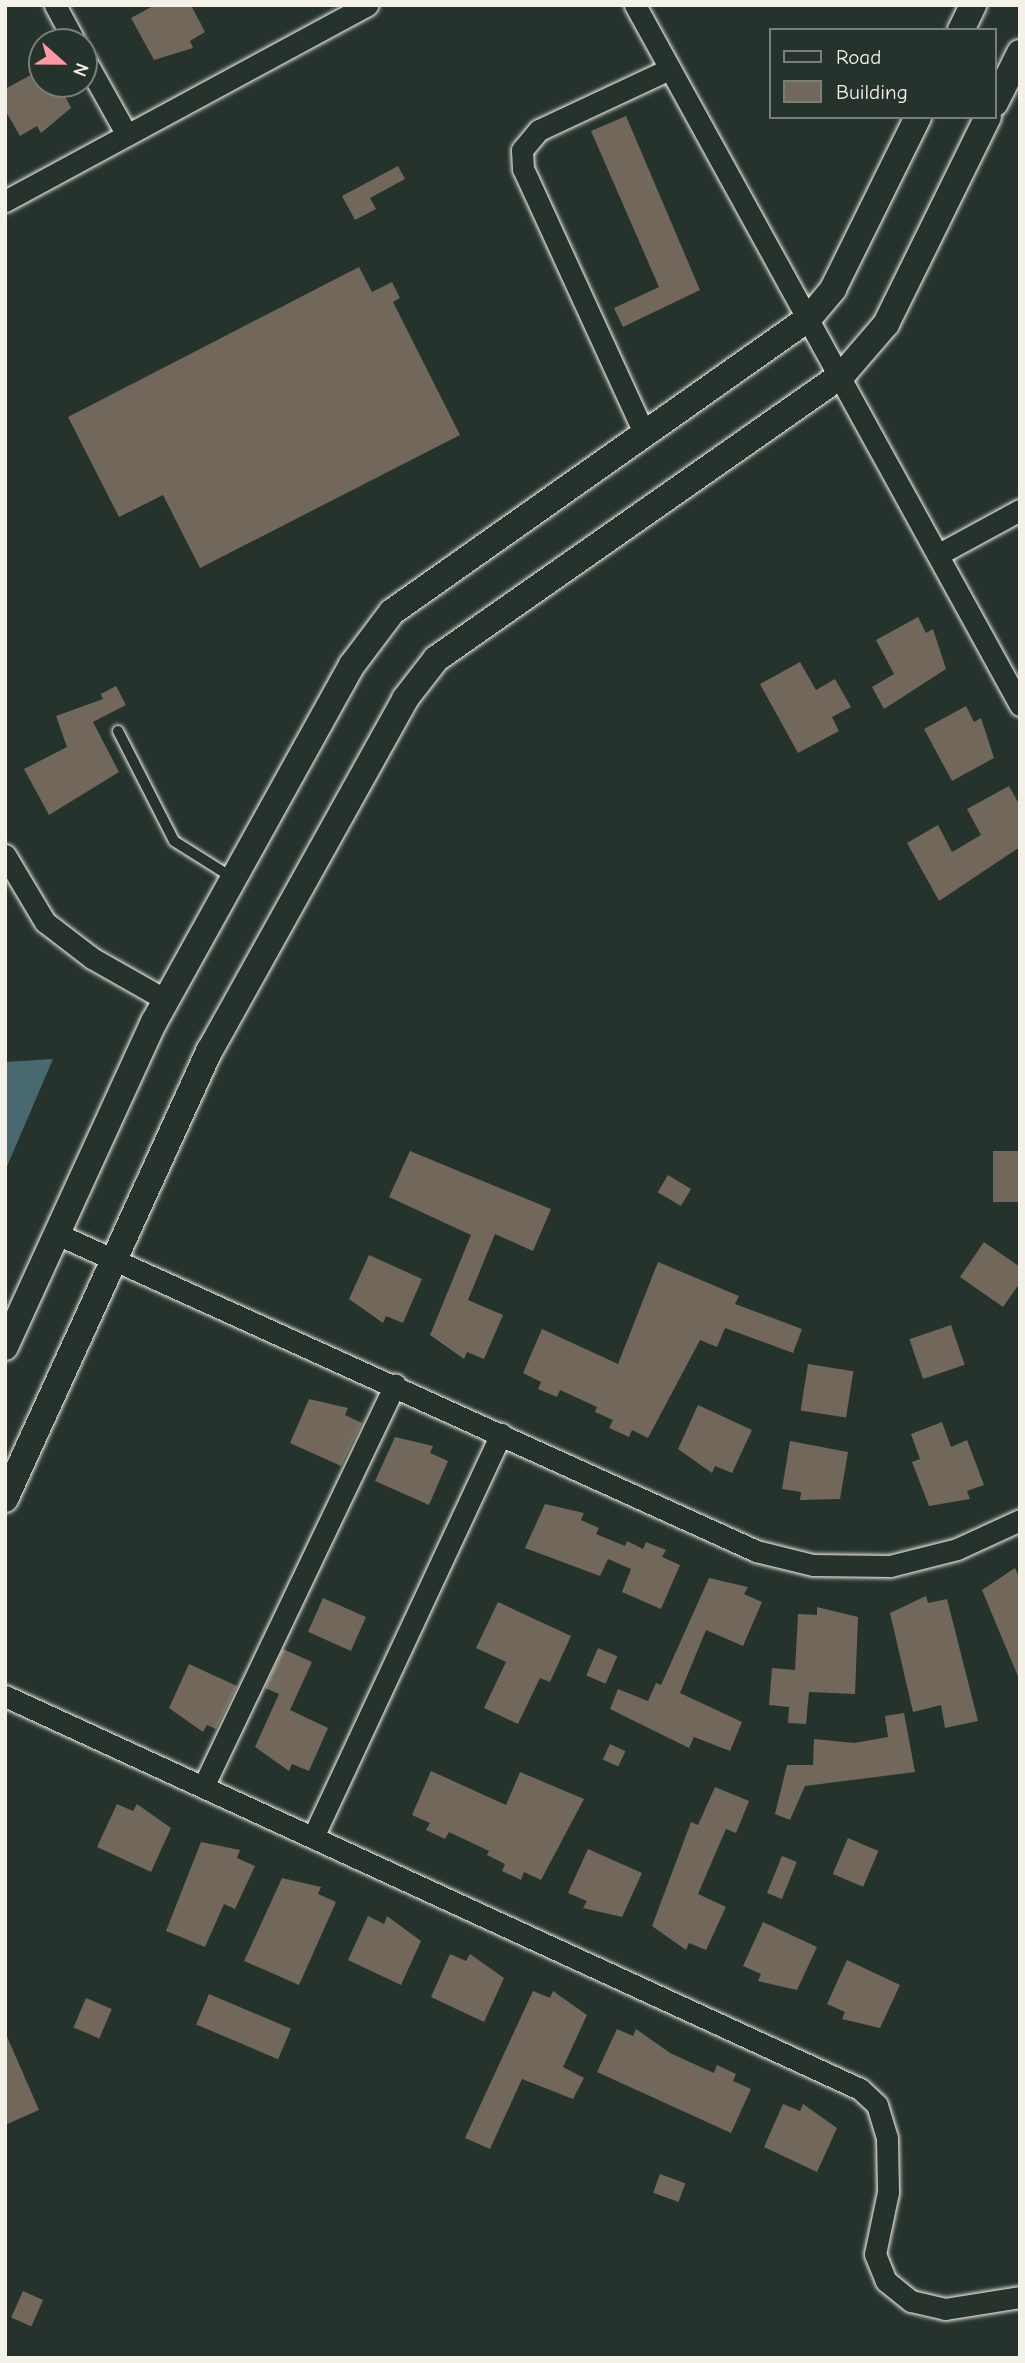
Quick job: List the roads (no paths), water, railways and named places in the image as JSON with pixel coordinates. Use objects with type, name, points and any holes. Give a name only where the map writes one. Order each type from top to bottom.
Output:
[{"type":"street","points":[[55,5],[67,28]]},
{"type":"street","points":[[5,201],[367,5]]},
{"type":"street","points":[[635,5],[809,318],[843,374],[1020,705]]},
{"type":"street","points":[[962,28],[973,5]]},
{"type":"street","points":[[997,99],[1020,53]]},
{"type":"street","points":[[645,435],[523,169],[522,150],[539,130],[669,69]]},
{"type":"street","points":[[98,83],[127,135]]},
{"type":"street","points":[[5,1347],[166,1000],[352,665],[392,612],[809,318],[833,289],[917,119]]},
{"type":"street","points":[[5,1499],[210,1050],[405,699],[436,659],[843,374],[886,324],[987,119]]},
{"type":"street","points":[[939,554],[1020,510]]},
{"type":"street","points":[[5,855],[45,922],[92,958],[166,1000]]},
{"type":"street","points":[[57,1234],[116,1257],[756,1551],[813,1565],[890,1566],[957,1549],[1020,1520]]},
{"type":"street","points":[[203,1787],[395,1384]]},
{"type":"street","points":[[313,1837],[502,1434]]},
{"type":"street","points":[[5,1696],[860,2089],[877,2105],[887,2137],[888,2192],[875,2253],[886,2281],[911,2301],[945,2309],[1020,2297]]},
{"type":"lane","points":[[118,731],[174,841],[233,878]]},
{"type":"water","points":[[53,1059],[5,1171],[5,1062]]}]
